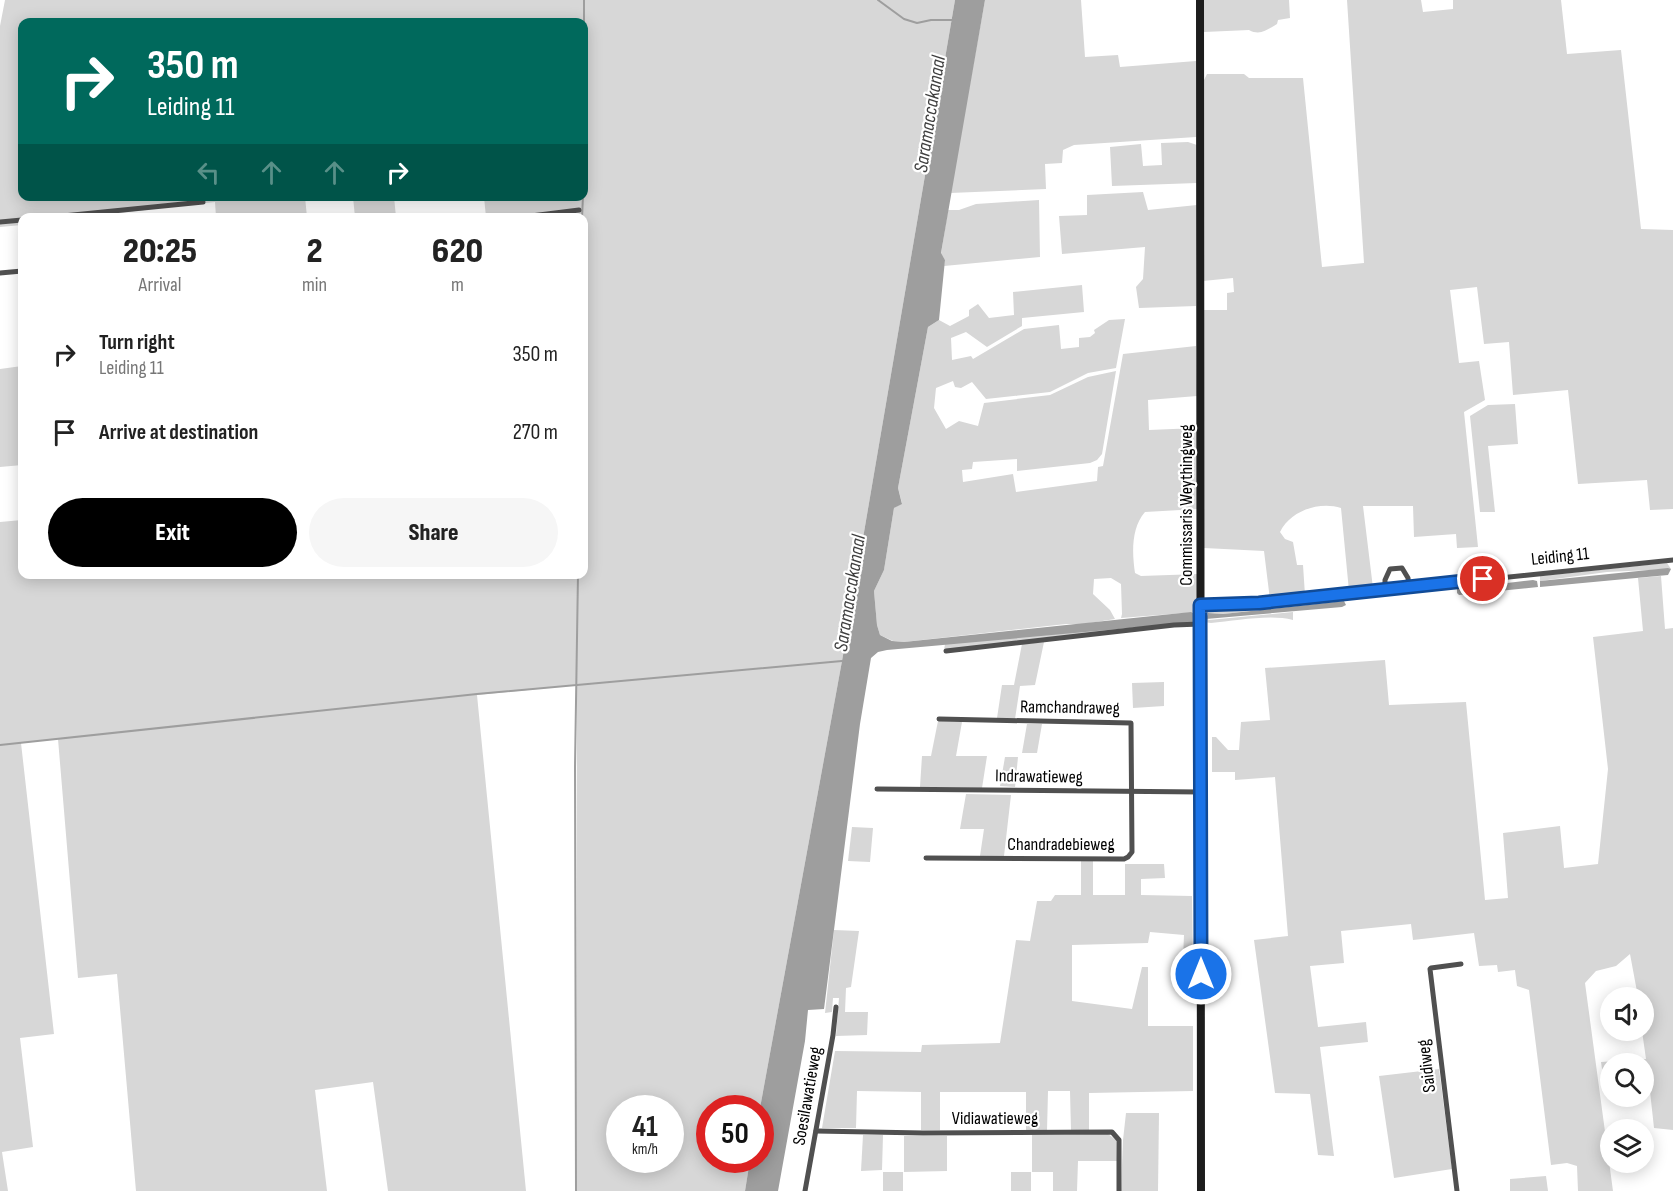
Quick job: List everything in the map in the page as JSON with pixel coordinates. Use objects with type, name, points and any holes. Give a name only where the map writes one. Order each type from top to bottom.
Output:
[{"type":"main road","name":"Commissaris Weythingweg","points":[[1200,0],[1201,1191]]},
{"type":"street","points":[[91,213],[203,201]]},
{"type":"street","points":[[555,213],[579,210]]},
{"type":"street","points":[[0,222],[18,220]]},
{"type":"street","points":[[0,273],[18,271]]},
{"type":"street","name":"Leiding 11","points":[[1200,608],[1673,560]]},
{"type":"street","points":[[1385,590],[1385,580],[1390,569],[1394,567],[1402,568],[1405,572],[1409,587]]},
{"type":"street","points":[[946,651],[1200,622]]},
{"type":"street","name":"Ramchandraweg","points":[[939,719],[1131,723],[1131,792]]},
{"type":"street","name":"Indrawatieweg","points":[[877,789],[1201,792]]},
{"type":"street","name":"Chandradebieweg","points":[[926,858],[1124,859],[1132,852],[1131,792]]},
{"type":"street","name":"Saidiweg","points":[[1457,1191],[1430,969],[1461,964]]},
{"type":"street","name":"Soesilawatieweg","points":[[805,1191],[834,1035],[836,1007]]},
{"type":"street","name":"Vidiawatieweg","points":[[816,1131],[1112,1132],[1119,1140],[1119,1191]]},
{"type":"shaded area","points":[[5,0],[955,0],[842,661],[762,1095],[696,1095],[696,1173],[748,1173],[745,1191],[576,1191],[577,685],[477,695],[526,1191],[388,1191],[373,1082],[315,1090],[327,1191],[136,1191],[117,974],[78,978],[58,739],[21,743],[54,1034],[20,1038],[33,1147],[2,1152],[8,1191],[0,1191],[0,522],[18,520],[18,579],[588,579],[588,213],[486,213],[484,201],[588,201],[588,18],[18,18],[18,201],[305,201],[307,213],[216,213],[215,202],[117,213],[18,213],[18,225],[0,227],[0,26]]},
{"type":"shaded area","points":[[955,0],[985,0],[941,253],[945,260],[939,320],[928,327],[898,488],[902,504],[894,508],[884,570],[874,591],[880,635],[892,641],[904,642],[1191,612],[1196,614],[1196,622],[887,650],[878,652],[871,658],[860,724],[824,1009],[808,1010],[805,1041],[778,1191],[745,1191],[748,1173],[774,1173],[774,1095],[762,1095],[842,661]]},
{"type":"shaded area","points":[[985,0],[1081,0],[1085,57],[1118,55],[1120,67],[1196,61],[1196,137],[1074,145],[1063,150],[1062,163],[1045,164],[1046,189],[950,193]]},
{"type":"shaded area","points":[[1204,0],[1289,0],[1290,18],[1278,20],[1277,24],[1260,32],[1249,30],[1204,32]]},
{"type":"shaded area","points":[[1347,0],[1421,0],[1423,12],[1453,9],[1453,0],[1561,0],[1567,54],[1621,50],[1641,229],[1673,230],[1673,509],[1650,510],[1647,480],[1578,484],[1568,390],[1513,395],[1509,342],[1484,344],[1477,287],[1450,290],[1459,363],[1479,361],[1485,400],[1464,412],[1478,547],[1457,548],[1456,534],[1414,537],[1413,506],[1363,506],[1373,588],[1349,591],[1341,508],[1315,507],[1291,518],[1280,532],[1285,539],[1293,542],[1297,565],[1303,565],[1305,595],[1270,600],[1264,551],[1204,548],[1203,310],[1227,310],[1227,293],[1234,292],[1233,278],[1203,281],[1204,80],[1207,74],[1244,74],[1249,78],[1303,78],[1322,267],[1364,263]]},
{"type":"shaded area","points":[[1188,142],[1197,145],[1197,183],[1112,186],[1110,147],[1141,144],[1143,166],[1162,165],[1161,143]]},
{"type":"shaded area","points":[[1143,192],[1148,210],[1197,205],[1196,306],[1139,308],[1136,287],[1143,279],[1145,247],[1062,254],[1059,216],[1087,215],[1087,195]]},
{"type":"shaded area","points":[[1039,200],[1040,257],[944,266],[945,260],[941,254],[948,210],[959,210],[976,204]]},
{"type":"shaded area","points":[[353,201],[394,201],[396,213],[355,213]]},
{"type":"shaded area","points":[[1082,285],[1084,312],[1022,318],[1022,326],[987,347],[966,332],[951,338],[952,360],[971,356],[973,359],[1024,329],[1059,325],[1061,349],[1079,347],[1079,338],[1090,337],[1095,333],[1094,330],[1109,320],[1125,319],[1116,368],[1088,373],[1050,392],[986,399],[972,382],[961,388],[955,387],[953,381],[936,388],[934,408],[946,429],[959,421],[978,426],[984,403],[1050,395],[1088,377],[1116,371],[1102,454],[1097,460],[1090,463],[1017,471],[1017,459],[973,462],[972,469],[962,470],[963,482],[1013,474],[1016,492],[1097,481],[1098,467],[1103,466],[1123,354],[1196,346],[1197,396],[1148,400],[1149,430],[1197,428],[1198,509],[1145,512],[1137,525],[1133,557],[1135,573],[1141,576],[1198,574],[1197,612],[1121,618],[1121,584],[1111,578],[1094,579],[1093,594],[1110,610],[1115,619],[904,642],[893,641],[880,635],[874,591],[884,570],[894,508],[902,503],[898,488],[928,327],[939,320],[950,326],[969,316],[969,310],[978,304],[989,318],[1014,315],[1013,292]]},
{"type":"shaded area","points":[[18,367],[18,465],[0,467],[0,369]]},
{"type":"shaded area","points":[[1515,404],[1518,444],[1488,446],[1495,512],[1480,512],[1470,416],[1488,405]]},
{"type":"shaded area","points":[[1667,563],[1671,569],[1607,572],[1540,581],[1540,576]]},
{"type":"shaded area","points":[[1671,569],[1668,575],[1540,587],[1540,581]]},
{"type":"shaded area","points":[[1661,576],[1665,629],[1673,628],[1673,1130],[1654,1128],[1652,1107],[1654,1107],[1654,1053],[1645,1053],[1643,1041],[1654,1041],[1654,987],[1636,987],[1630,954],[1616,966],[1596,971],[1585,983],[1603,1119],[1600,1119],[1600,1173],[1611,1173],[1613,1191],[1578,1191],[1577,1166],[1567,1163],[1551,1165],[1529,990],[1517,986],[1515,970],[1498,972],[1497,965],[1479,966],[1474,933],[1413,940],[1411,924],[1341,931],[1344,963],[1310,966],[1318,1027],[1366,1022],[1368,1042],[1320,1047],[1334,1156],[1318,1155],[1310,1094],[1275,1093],[1254,940],[1288,936],[1275,777],[1235,780],[1235,772],[1212,772],[1212,737],[1216,737],[1228,750],[1239,750],[1241,722],[1270,720],[1265,668],[1385,660],[1389,705],[1466,702],[1485,900],[1508,898],[1503,833],[1560,826],[1564,868],[1598,864],[1608,769],[1593,637],[1643,631],[1638,578]]},
{"type":"shaded area","points":[[1537,581],[1538,587],[1459,595],[1457,593],[1457,589]]},
{"type":"shaded area","points":[[1344,597],[1346,601],[1223,614],[1208,613],[1206,618],[1209,620],[1293,612],[1293,620],[1263,618],[1204,622],[1204,610],[1209,607],[1263,606]]},
{"type":"shaded area","points":[[1344,601],[1346,605],[1342,607],[1206,619],[1208,613],[1223,614]]},
{"type":"shaded area","points":[[1117,628],[1114,631],[944,650],[945,644]]},
{"type":"shaded area","points":[[1044,642],[1035,685],[1020,686],[1015,719],[997,718],[1002,685],[1014,685],[1022,644]]},
{"type":"shaded area","points":[[1164,682],[1164,706],[1133,708],[1132,683]]},
{"type":"shaded area","points":[[938,721],[962,722],[956,756],[987,756],[982,788],[920,787],[922,756],[931,756]]},
{"type":"shaded area","points":[[1027,724],[1042,724],[1037,753],[1022,753]]},
{"type":"shaded area","points":[[1005,757],[1018,757],[1015,787],[1000,786]]},
{"type":"shaded area","points":[[966,794],[1011,795],[1004,856],[980,856],[984,829],[960,829]]},
{"type":"shaded area","points":[[852,827],[873,828],[870,862],[848,861]]},
{"type":"shaded area","points":[[1081,861],[1093,861],[1093,895],[1125,895],[1125,864],[1164,864],[1165,878],[1141,879],[1141,895],[1192,896],[1193,960],[1183,960],[1184,935],[1150,932],[1148,943],[1072,945],[1072,1001],[1132,1009],[1142,967],[1148,967],[1148,1026],[1193,1026],[1193,1091],[1089,1093],[1089,1130],[1071,1131],[1070,1091],[1048,1091],[1047,1131],[1026,1131],[1026,1092],[940,1092],[940,1130],[921,1130],[921,1092],[857,1091],[856,1128],[822,1128],[835,1051],[921,1052],[922,1045],[1000,1043],[1016,940],[1030,941],[1037,901],[1051,901],[1055,895],[1081,895]]},
{"type":"shaded area","points":[[834,930],[859,931],[851,987],[846,988],[845,1012],[868,1012],[867,1035],[836,1036],[839,998],[833,998],[832,1012],[825,1013]]},
{"type":"shaded area","points":[[1439,1069],[1452,1169],[1394,1178],[1379,1076]]},
{"type":"shaded area","points":[[1126,1113],[1159,1113],[1158,1191],[1121,1191]]},
{"type":"shaded area","points":[[1108,1134],[1116,1140],[1117,1161],[1078,1161],[1077,1191],[1053,1191],[1053,1172],[1032,1172],[1032,1135]]},
{"type":"shaded area","points":[[863,1135],[883,1135],[882,1170],[861,1171]]},
{"type":"shaded area","points":[[904,1136],[947,1136],[947,1171],[904,1172]]},
{"type":"shaded area","points":[[883,1172],[903,1172],[903,1191],[883,1191]]},
{"type":"shaded area","points":[[1011,1172],[1031,1172],[1031,1191],[1011,1191]]},
{"type":"shaded area","points":[[1546,1176],[1548,1191],[1510,1191],[1510,1179]]},
{"type":"waterway","points":[[584,0],[584,18]]},
{"type":"waterway","points":[[878,0],[904,19],[917,23],[952,20]]},
{"type":"waterway","points":[[582,213],[583,201]]},
{"type":"waterway","points":[[576,1191],[575,767],[578,579]]},
{"type":"waterway","name":"Saramaccakanaal","points":[[0,745],[477,694],[842,661]]},
{"type":"route","points":[[1201,974],[1200,605],[1259,603],[1483,579]]}]
